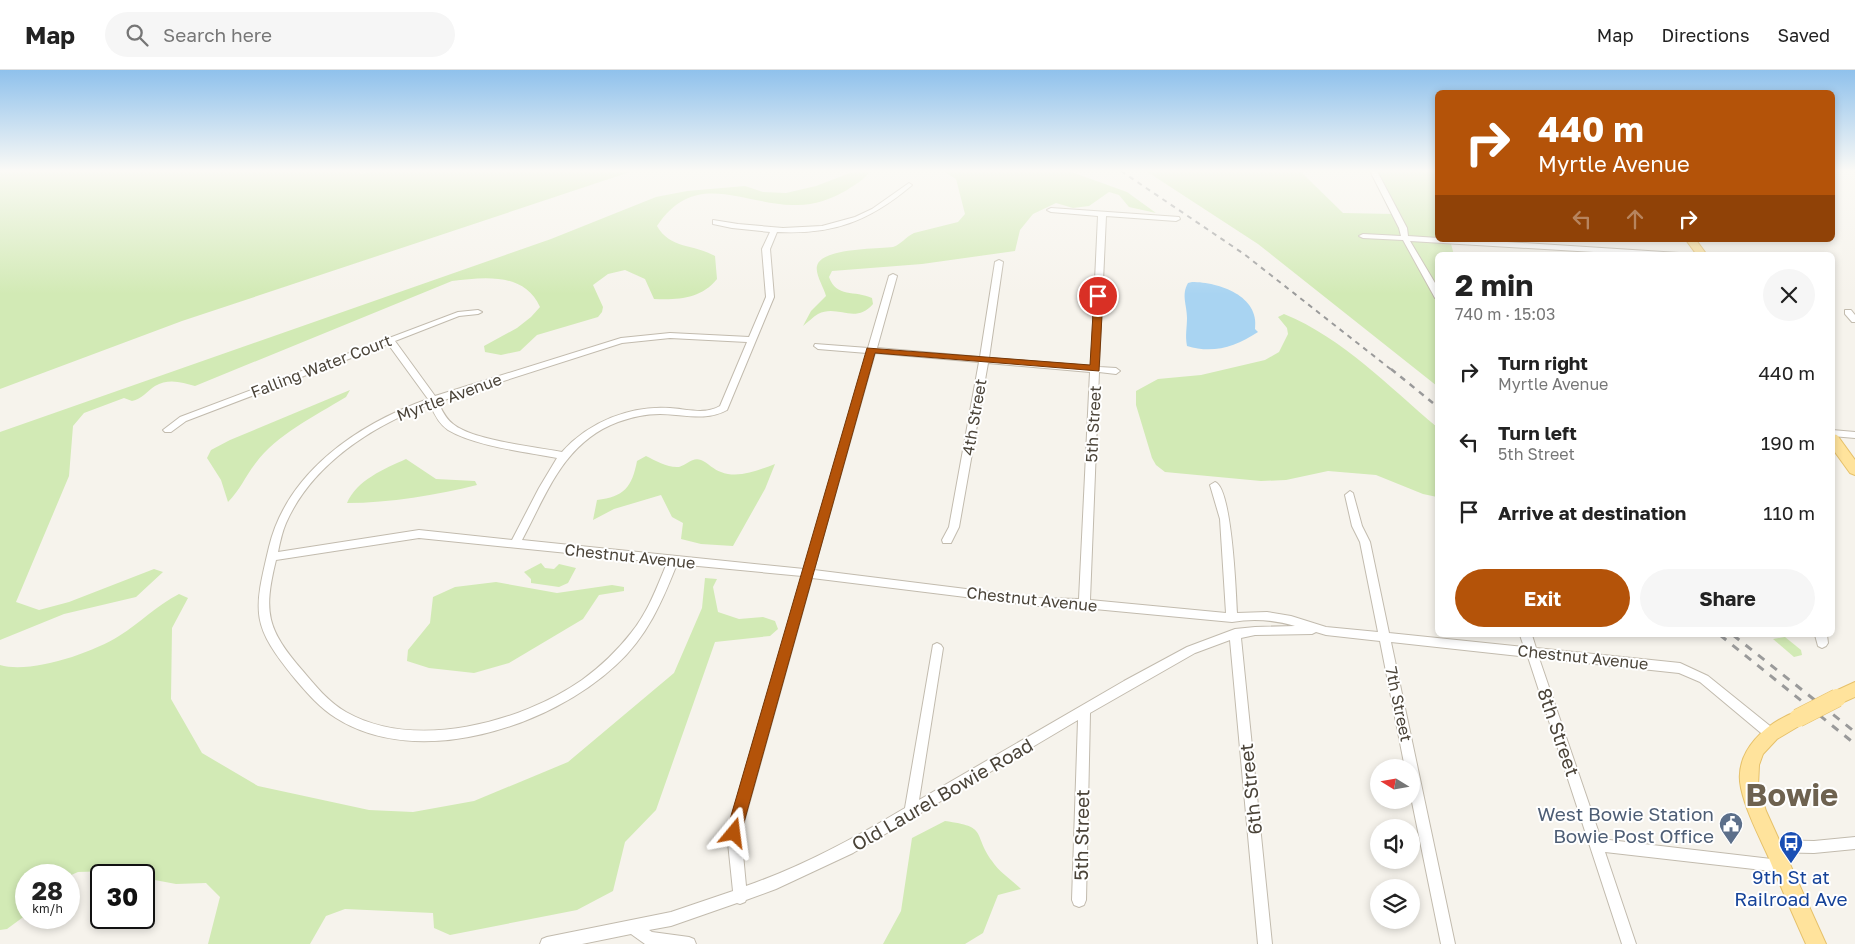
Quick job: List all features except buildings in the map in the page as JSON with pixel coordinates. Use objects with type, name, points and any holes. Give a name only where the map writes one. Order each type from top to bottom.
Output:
[{"type":"main road","points":[[1835,442],[1855,470]]},
{"type":"main road","points":[[1816,944],[1751,798],[1748,775],[1757,748],[1770,734],[1855,688]]},
{"type":"street","points":[[716,222],[726,226],[774,230],[813,230],[850,223],[875,212]]},
{"type":"street","points":[[1073,212],[1176,219]]},
{"type":"street","points":[[1394,212],[1403,228],[1405,238],[1435,291]]},
{"type":"street","name":"5th Street","points":[[1084,604],[1102,214]]},
{"type":"street","points":[[515,544],[564,456],[583,438],[598,428],[632,415],[665,411],[722,416],[751,340],[770,297],[766,249],[774,230]]},
{"type":"street","points":[[1363,236],[1435,240]]},
{"type":"street","points":[[1505,242],[1601,252]]},
{"type":"street","name":"4th Street","points":[[947,540],[954,527],[999,262]]},
{"type":"street","points":[[740,896],[734,833],[893,276]]},
{"type":"street","name":"Falling Water Court","points":[[168,430],[184,419],[458,314],[478,312]]},
{"type":"street","points":[[1848,312],[1855,320]]},
{"type":"street","name":"Myrtle Avenue","points":[[674,561],[648,618],[610,663],[587,683],[562,699],[505,723],[468,732],[435,735],[400,734],[370,728],[343,717],[318,698],[276,649],[266,628],[262,609],[263,592],[281,523],[301,489],[339,451],[380,424],[433,400],[594,349],[642,337],[682,335],[751,340]]},
{"type":"street","points":[[390,340],[433,400],[440,416],[450,427],[468,436],[564,456]]},
{"type":"street","points":[[818,346],[1116,371]]},
{"type":"street","points":[[1835,433],[1855,435]]},
{"type":"street","points":[[1215,485],[1225,519],[1232,618]]},
{"type":"street","name":"7th Street","points":[[1350,495],[1357,526],[1365,542],[1448,944]]},
{"type":"street","name":"Chestnut Avenue","points":[[272,557],[419,534],[808,573],[1038,602],[1084,604],[1232,618],[1244,615],[1294,620],[1326,630],[1663,665],[1688,671],[1710,684],[1770,734]]},
{"type":"street","name":"Old Laurel Bowie Road","points":[[547,944],[634,928],[671,919],[740,896],[848,849],[1084,710],[1175,658],[1203,645],[1235,634],[1277,629],[1326,630]]},
{"type":"street","name":"6th Street","points":[[1235,634],[1265,944]]},
{"type":"street","name":"8th Street","points":[[1527,637],[1629,944]]},
{"type":"street","points":[[912,813],[937,648]]},
{"type":"street","name":"5th Street","points":[[1079,900],[1084,710]]},
{"type":"street","points":[[1772,846],[1814,847],[1855,843]]},
{"type":"street","points":[[1597,845],[1781,866]]},
{"type":"street","points":[[634,928],[650,939],[689,944]]},
{"type":"green space","points":[[0,212],[510,212],[182,321],[0,389]]},
{"type":"green space","points":[[619,212],[670,212],[657,226],[669,239],[715,256],[717,279],[704,291],[688,297],[654,299],[645,279],[625,270],[608,274],[593,285],[603,307],[598,317],[537,335],[520,351],[501,355],[485,352],[484,346],[517,328],[531,317],[540,307],[533,296],[514,282],[502,279],[477,278],[452,281],[195,386],[180,382],[165,382],[155,386],[136,400],[132,401],[124,398],[84,413],[73,426],[69,476],[16,602],[39,610],[69,602],[154,569],[163,572],[136,597],[64,614],[0,640],[0,432],[551,239]]},
{"type":"green space","points":[[964,212],[1038,212],[1033,214],[1020,230],[1015,251],[922,264],[832,271],[829,277],[836,288],[841,291],[872,298],[873,304],[860,313],[832,311],[818,314],[803,326],[811,311],[826,296],[818,277],[817,266],[821,260],[850,250],[893,247],[914,233],[958,222],[965,214]]},
{"type":"green space","points":[[1209,212],[1342,212],[1394,214],[1393,212],[1435,212],[1435,242],[1451,242],[1453,252],[1435,252],[1435,384],[1258,244]]},
{"type":"green space","points":[[1284,314],[1326,336],[1365,364],[1435,425],[1435,497],[1423,494],[1376,475],[1328,471],[1286,480],[1261,481],[1165,472],[1156,465],[1152,458],[1136,405],[1136,391],[1158,379],[1201,375],[1265,360],[1279,352],[1288,334],[1287,328],[1278,317]]},
{"type":"green space","points":[[350,390],[346,397],[297,426],[264,453],[228,502],[221,480],[207,458],[211,450],[230,440]]},
{"type":"green space","points":[[646,456],[662,464],[675,467],[698,459],[718,471],[734,475],[748,473],[775,464],[765,489],[733,546],[701,544],[681,539],[683,523],[672,517],[661,495],[614,509],[593,520],[597,500],[614,496],[625,489],[632,478],[637,461]]},
{"type":"green space","points":[[406,459],[436,479],[475,481],[477,485],[413,498],[347,503],[357,488],[372,476]]},
{"type":"green space","points":[[541,563],[545,568],[554,569],[559,564],[576,568],[568,583],[559,587],[531,583],[531,579],[524,572]]},
{"type":"green space","points":[[705,578],[717,579],[713,587],[718,612],[739,619],[763,617],[775,621],[778,629],[770,636],[715,642],[656,810],[625,842],[613,891],[577,910],[450,935],[434,928],[433,913],[345,909],[326,916],[310,944],[208,944],[220,897],[206,883],[176,884],[155,880],[155,864],[90,864],[90,872],[80,872],[80,864],[15,864],[15,923],[7,929],[0,930],[0,665],[28,667],[78,655],[119,636],[163,603],[179,594],[188,598],[172,628],[171,699],[202,753],[258,786],[369,810],[413,812],[474,801],[568,762],[674,673],[702,608]]},
{"type":"green space","points":[[496,582],[557,593],[612,585],[624,587],[624,591],[599,595],[583,619],[509,663],[474,673],[429,668],[407,661],[408,650],[430,623],[433,597],[455,587]]},
{"type":"green space","points":[[1785,637],[1801,650],[1802,655],[1794,657],[1773,639]]},
{"type":"green space","points":[[945,821],[959,823],[974,829],[995,865],[1021,889],[998,895],[983,933],[965,944],[883,944],[901,911],[912,838]]},
{"type":"water","points":[[1188,283],[1214,285],[1236,293],[1251,308],[1255,318],[1255,329],[1258,332],[1241,342],[1224,348],[1206,349],[1187,346],[1185,292]]},
{"type":"railway","points":[[1181,212],[1244,254],[1393,371]]},
{"type":"railway","points":[[1391,369],[1435,405]]},
{"type":"railway","points":[[1722,637],[1855,744]]},
{"type":"railway","points":[[1736,637],[1855,732]]},
{"type":"place","name":"West Bowie Station Bowie Post Office","points":[[1731,845]]},
{"type":"place","name":"9th St at Railroad Ave","points":[[1791,864]]},
{"type":"district","name":"Bowie","points":[[1792,794]]},
{"type":"route","points":[[734,833],[871,350],[1095,369],[1098,296]]}]
